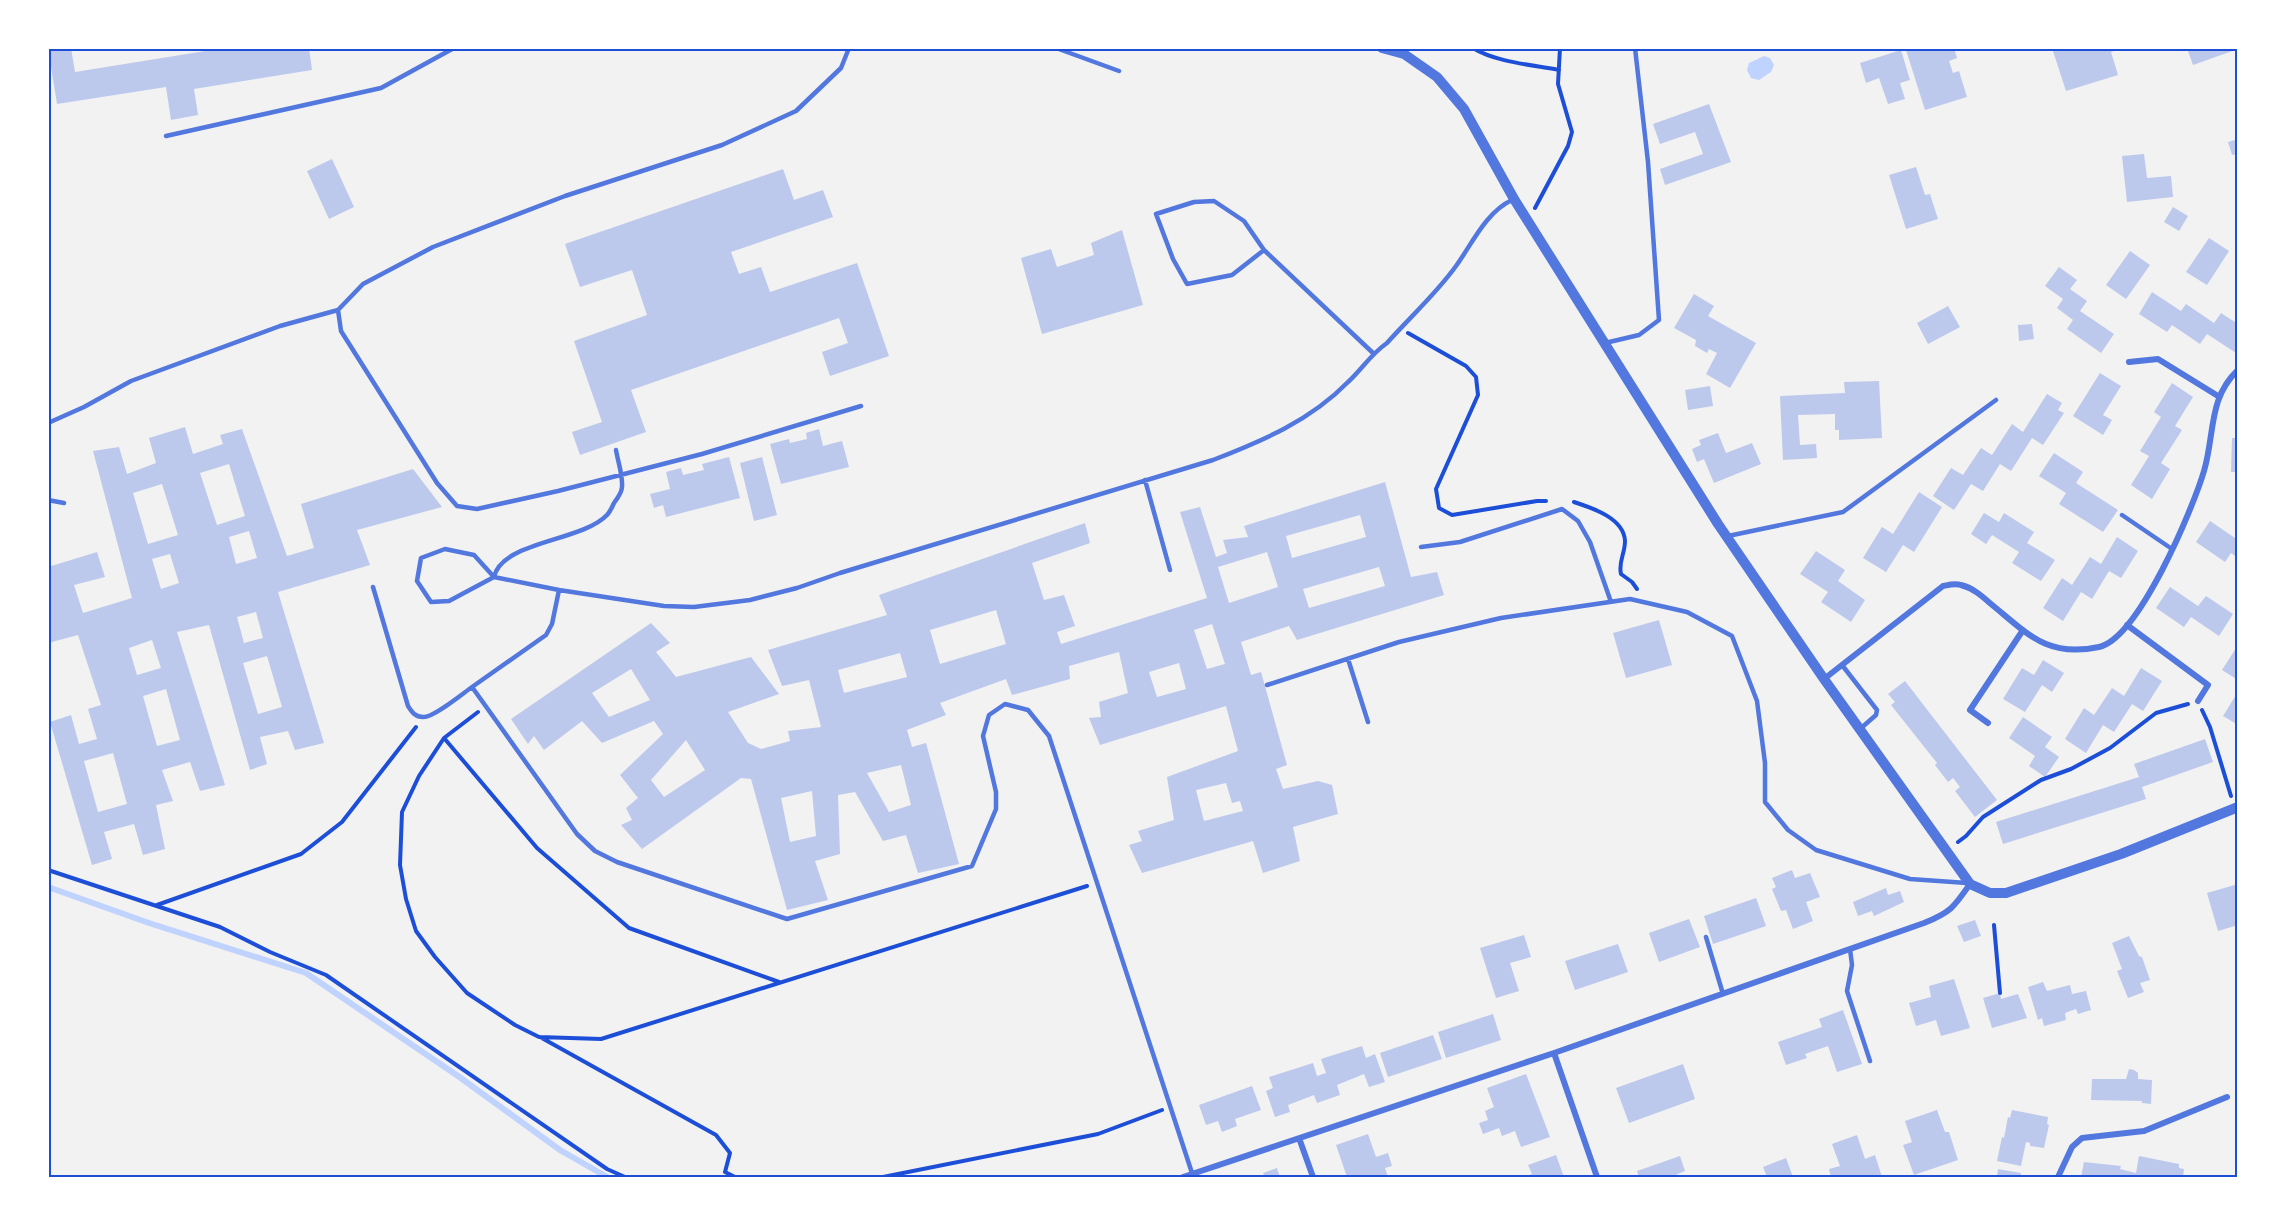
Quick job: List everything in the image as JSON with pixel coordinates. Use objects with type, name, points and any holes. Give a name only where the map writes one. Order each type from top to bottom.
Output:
[{"type":"street","points":[[1382,48],[1404,54],[1437,77],[1464,109],[1514,199],[1727,537],[1824,679],[1970,884],[1998,894],[2015,891],[2121,854],[2236,808]]},
{"type":"street","points":[[2129,362],[2158,359],[2218,396]]},
{"type":"street","points":[[1824,679],[1943,586],[1959,584],[1973,589],[2044,644],[2071,650],[2102,646],[2127,625],[2150,595],[2196,494],[2205,468],[2218,396],[2238,370]]},
{"type":"street","points":[[2127,625],[2208,685],[2198,701]]},
{"type":"street","points":[[1988,723],[1970,710],[2023,630]]},
{"type":"street","points":[[1183,1177],[1554,1053],[1943,915],[1954,907],[1970,884]]},
{"type":"street","points":[[1554,1053],[1597,1177]]},
{"type":"street","points":[[2058,1177],[2069,1152],[2082,1137],[2144,1131],[2227,1097]]},
{"type":"street","points":[[1299,1138],[1313,1177]]},
{"type":"lane","points":[[166,136],[381,88],[454,48]]},
{"type":"lane","points":[[48,423],[84,407],[131,381],[280,326],[338,310],[363,284],[433,246],[565,196],[722,145],[796,111],[841,68],[849,48]]},
{"type":"lane","points":[[1056,48],[1119,71]]},
{"type":"lane","points":[[1605,343],[1639,335],[1659,320],[1648,162],[1635,48]]},
{"type":"lane","points":[[494,578],[474,555],[444,549],[421,558],[417,581],[431,602],[448,601],[494,578],[664,606],[693,607],[750,600],[1213,460],[1262,441],[1293,425],[1348,383],[1373,353],[1399,329],[1456,267],[1471,241],[1485,224],[1505,203],[1514,199]]},
{"type":"lane","points":[[1263,250],[1232,275],[1187,284],[1173,259],[1156,214],[1194,202],[1214,201],[1244,221],[1263,250],[1373,353]]},
{"type":"lane","points":[[338,310],[341,331],[437,483],[456,506],[477,508],[620,475],[702,454],[861,406]]},
{"type":"lane","points":[[1727,537],[1843,512],[1996,400]]},
{"type":"lane","points":[[494,578],[496,570],[517,553],[541,542],[565,538],[588,529],[608,515],[622,489],[616,450]]},
{"type":"lane","points":[[1145,480],[1170,570]]},
{"type":"lane","points":[[48,500],[64,503]]},
{"type":"lane","points":[[1421,547],[1460,542],[1562,509],[1578,521],[1590,542],[1611,602]]},
{"type":"lane","points":[[2122,514],[2172,549]]},
{"type":"lane","points":[[374,586],[408,706],[413,714],[424,718],[432,715],[546,635],[552,624],[559,590]]},
{"type":"lane","points":[[1267,685],[1399,642],[1501,618],[1630,599],[1687,612],[1732,636],[1757,701],[1765,764],[1765,802],[1788,830],[1816,850],[1910,879],[1970,884]]},
{"type":"lane","points":[[1348,658],[1368,722]]},
{"type":"lane","points":[[1842,665],[1877,710],[1876,714],[1860,729]]},
{"type":"lane","points":[[472,687],[578,834],[595,851],[617,862],[788,920],[972,866],[996,809],[996,792],[983,736],[988,715],[1005,704],[1028,710],[1049,736],[1192,1173]]},
{"type":"lane","points":[[1706,938],[1723,994]]},
{"type":"lane","points":[[1850,949],[1852,965],[1847,991],[1870,1061]]},
{"type":"path","points":[[1473,48],[1502,58],[1559,70]]},
{"type":"path","points":[[1527,218],[1544,194],[1568,146],[1572,132],[1558,84],[1560,48]]},
{"type":"path","points":[[1399,329],[1466,366],[1476,376],[1478,395],[1436,489],[1439,508],[1452,515],[1537,501],[1556,502]]},
{"type":"path","points":[[1566,502],[1575,502],[1609,516],[1621,530],[1625,540],[1618,565],[1621,574],[1632,582],[1648,603]]},
{"type":"path","points":[[1946,849],[1966,836],[1983,818],[2041,780],[2071,769],[2110,748],[2156,713],[2198,701],[2210,728],[2236,808]]},
{"type":"path","points":[[486,707],[444,738],[419,776],[402,812],[400,865],[406,899],[417,931],[435,957],[467,993],[515,1025],[716,1136],[730,1153],[725,1172],[735,1177]]},
{"type":"path","points":[[156,906],[301,854],[342,822],[424,718]]},
{"type":"path","points":[[444,738],[537,848],[629,928],[780,982]]},
{"type":"path","points":[[48,870],[220,927],[270,952],[326,975],[607,1169],[625,1177]]},
{"type":"path","points":[[539,1037],[601,1039],[1097,883]]},
{"type":"path","points":[[1994,924],[2000,993]]},
{"type":"path","points":[[883,1177],[1098,1134],[1171,1107]]},
{"type":"water","points":[[1764,56],[1770,58],[1774,65],[1771,72],[1759,80],[1751,78],[1747,70],[1749,63]]},
{"type":"building","points":[[48,48],[71,48],[75,72],[224,48],[309,48],[312,70],[194,89],[198,115],[171,120],[166,87],[57,104]]},
{"type":"building","points":[[1954,48],[1957,58],[1949,61],[1953,73],[1959,71],[1967,97],[1925,110],[1906,50]]},
{"type":"building","points":[[2052,48],[2123,48],[2111,52],[2118,75],[2066,91]]},
{"type":"building","points":[[2187,48],[2238,48],[2238,49],[2193,65]]},
{"type":"building","points":[[1901,50],[1910,80],[1900,83],[1905,99],[1888,104],[1879,78],[1866,83],[1860,63]]},
{"type":"building","points":[[1709,104],[1731,162],[1665,185],[1660,169],[1703,154],[1695,132],[1660,144],[1653,124]]},
{"type":"building","points":[[2238,139],[2238,154],[2232,155],[2228,142]]},
{"type":"building","points":[[2144,154],[2147,178],[2171,176],[2173,197],[2127,202],[2122,156]]},
{"type":"building","points":[[332,159],[354,207],[329,219],[307,171]]},
{"type":"building","points":[[1916,167],[1925,195],[1930,194],[1938,219],[1906,229],[1889,175]]},
{"type":"building","points":[[783,169],[794,200],[823,190],[833,217],[731,252],[739,274],[761,267],[770,292],[857,263],[889,356],[830,376],[822,352],[848,343],[839,318],[631,390],[646,432],[580,455],[572,432],[602,422],[574,341],[647,315],[632,270],[580,287],[565,244]]},
{"type":"building","points":[[2173,207],[2188,216],[2179,231],[2164,222]]},
{"type":"building","points":[[1122,230],[1143,305],[1042,334],[1021,258],[1051,249],[1057,267],[1094,255],[1091,243]]},
{"type":"building","points":[[2209,238],[2229,251],[2207,285],[2186,272]]},
{"type":"building","points":[[2130,251],[2150,265],[2126,299],[2106,285]]},
{"type":"building","points":[[2059,267],[2077,280],[2070,289],[2087,301],[2080,311],[2114,334],[2101,353],[2067,329],[2073,320],[2057,308],[2063,299],[2045,286]]},
{"type":"building","points":[[2152,292],[2181,311],[2186,304],[2214,323],[2221,313],[2238,324],[2236,353],[2207,334],[2200,344],[2172,325],[2167,332],[2139,314]]},
{"type":"building","points":[[1694,294],[1714,306],[1708,316],[1756,343],[1730,388],[1706,374],[1717,353],[1709,349],[1707,353],[1695,346],[1696,340],[1674,328]]},
{"type":"building","points":[[1948,306],[1960,327],[1928,344],[1917,323]]},
{"type":"building","points":[[2032,324],[2034,339],[2019,341],[2018,325]]},
{"type":"building","points":[[2100,373],[2121,386],[2103,415],[2112,420],[2103,435],[2073,416]]},
{"type":"building","points":[[1879,381],[1882,438],[1839,440],[1839,430],[1835,430],[1835,414],[1798,415],[1800,445],[1816,444],[1817,458],[1783,460],[1780,396],[1845,393],[1844,382]]},
{"type":"building","points":[[2172,383],[2193,397],[2175,426],[2182,430],[2161,463],[2170,469],[2152,499],[2131,485],[2149,456],[2140,451],[2161,417],[2154,412]]},
{"type":"building","points":[[1710,386],[1713,406],[1688,410],[1685,390]]},
{"type":"building","points":[[2047,394],[2062,403],[2058,410],[2064,413],[2043,445],[2032,438],[2011,471],[2000,464],[1983,491],[1971,484],[1954,510],[1933,496],[1951,468],[1963,475],[1981,448],[1992,455],[2012,424],[2023,432]]},
{"type":"building","points":[[185,427],[193,454],[223,444],[220,435],[242,429],[287,556],[314,548],[301,504],[413,469],[442,507],[357,530],[370,565],[278,592],[324,743],[295,750],[288,731],[260,737],[267,764],[250,770],[209,625],[177,632],[225,785],[200,791],[190,762],[162,770],[173,801],[156,805],[165,849],[143,855],[134,824],[104,832],[112,859],[92,865],[50,722],[71,715],[79,744],[97,739],[88,709],[101,705],[78,635],[48,643],[48,567],[97,552],[105,577],[74,585],[83,613],[132,598],[93,451],[119,447],[127,474],[156,463],[149,438]],"holes":[[[229,464],[245,516],[217,525],[200,473]],[[162,484],[178,535],[148,544],[133,493]],[[249,531],[257,558],[236,564],[229,537]],[[170,554],[179,583],[161,589],[152,559]],[[256,612],[263,638],[244,643],[237,617]],[[152,640],[161,668],[137,675],[129,648]],[[267,656],[282,707],[258,714],[243,663]],[[166,689],[180,740],[157,746],[143,696]],[[113,753],[127,804],[98,812],[84,761]]]},
{"type":"building","points":[[819,429],[823,446],[842,441],[849,467],[781,484],[770,444],[789,439],[790,443],[807,439],[806,433]]},
{"type":"building","points":[[1718,433],[1726,453],[1752,443],[1761,464],[1714,483],[1704,459],[1697,462],[1692,449],[1701,445],[1699,440]]},
{"type":"building","points":[[2232,438],[2238,438],[2238,472],[2231,472]]},
{"type":"building","points":[[2054,453],[2083,472],[2076,483],[2118,510],[2103,532],[2059,504],[2066,493],[2039,476]]},
{"type":"building","points":[[729,457],[740,498],[666,517],[663,505],[654,508],[650,494],[670,489],[666,472],[681,468],[683,475],[704,470],[702,464]]},
{"type":"building","points":[[762,457],[777,515],[754,521],[740,463]]},
{"type":"building","points":[[1385,482],[1411,577],[1437,572],[1444,595],[1297,640],[1289,626],[1241,642],[1251,675],[1261,672],[1287,765],[1276,769],[1283,789],[1318,781],[1332,785],[1338,814],[1293,827],[1300,861],[1263,873],[1253,841],[1142,873],[1129,845],[1142,841],[1138,831],[1174,820],[1167,777],[1238,751],[1226,706],[1100,745],[1089,718],[1101,717],[1099,702],[1128,693],[1119,652],[1069,666],[1070,679],[1012,695],[1006,679],[940,703],[946,715],[907,730],[912,747],[926,743],[959,864],[918,873],[906,835],[883,841],[855,792],[838,795],[840,854],[815,861],[828,900],[787,910],[751,779],[741,778],[642,849],[621,825],[632,820],[626,808],[638,798],[620,775],[663,734],[654,721],[602,743],[582,721],[544,750],[534,736],[528,744],[511,719],[651,623],[670,643],[656,652],[676,677],[751,657],[779,694],[728,712],[748,743],[761,749],[790,741],[788,731],[821,727],[809,680],[782,686],[768,650],[887,615],[879,595],[1085,523],[1090,543],[1032,563],[1044,600],[1064,595],[1075,626],[1057,632],[1061,644],[1207,598],[1180,512],[1200,507],[1216,557],[1227,553],[1223,540],[1248,537],[1244,526]],"holes":[[[1360,515],[1366,537],[1292,558],[1286,536]],[[1267,552],[1278,587],[1229,603],[1218,567]],[[1379,567],[1385,586],[1309,608],[1303,589]],[[996,610],[1006,644],[940,664],[930,630]],[[1212,624],[1225,664],[1207,669],[1194,630]],[[900,653],[907,677],[844,693],[838,670]],[[1179,663],[1186,689],[1157,697],[1149,672]],[[631,669],[650,700],[609,717],[592,693]],[[686,740],[705,770],[664,797],[651,780]],[[901,765],[911,805],[889,812],[867,773]],[[1226,783],[1232,803],[1240,801],[1243,811],[1204,821],[1196,790]],[[812,791],[816,836],[790,842],[781,798]]]},
{"type":"building","points":[[1919,492],[1942,507],[1914,552],[1903,545],[1886,572],[1863,558],[1882,527],[1893,534]]},
{"type":"building","points":[[1984,513],[1999,522],[2004,513],[2034,532],[2027,543],[2055,560],[2041,581],[2012,563],[2019,552],[1992,535],[1986,544],[1971,534]]},
{"type":"building","points":[[2210,521],[2238,540],[2238,558],[2231,553],[2225,562],[2196,542]]},
{"type":"building","points":[[2117,537],[2138,551],[2121,578],[2109,571],[2092,599],[2081,592],[2063,621],[2043,608],[2062,578],[2072,585],[2090,557],[2101,564]]},
{"type":"building","points":[[1816,551],[1845,570],[1838,581],[1865,600],[1851,622],[1821,602],[1828,592],[1800,574]]},
{"type":"building","points":[[2170,587],[2198,606],[2206,596],[2233,614],[2219,636],[2191,617],[2184,627],[2156,608]]},
{"type":"building","points":[[1659,620],[1672,665],[1626,678],[1613,633]]},
{"type":"building","points":[[2238,645],[2238,680],[2222,670]]},
{"type":"building","points":[[2043,660],[2064,673],[2052,692],[2042,685],[2025,712],[2003,699],[2022,668],[2034,675]]},
{"type":"building","points":[[2141,668],[2162,681],[2143,711],[2132,704],[2114,732],[2103,725],[2086,753],[2065,739],[2084,708],[2094,715],[2112,688],[2124,696]]},
{"type":"building","points":[[1905,681],[1997,800],[1975,817],[1955,791],[1960,787],[1953,778],[1948,782],[1935,765],[1937,763],[1891,705],[1895,702],[1888,694]]},
{"type":"building","points":[[2236,695],[2238,696],[2238,725],[2223,716]]},
{"type":"building","points":[[2023,717],[2052,737],[2045,747],[2059,757],[2045,777],[2029,766],[2035,756],[2009,738]]},
{"type":"building","points":[[2205,739],[2213,762],[2142,787],[2146,799],[2003,844],[1996,822],[2139,777],[2134,764]]},
{"type":"building","points":[[1792,870],[1795,878],[1810,873],[1820,897],[1806,902],[1813,921],[1793,929],[1786,910],[1781,911],[1772,889],[1776,887],[1772,878]]},
{"type":"building","points":[[2238,884],[2238,925],[2218,931],[2207,893]]},
{"type":"building","points":[[1886,888],[1888,895],[1900,891],[1904,902],[1874,916],[1872,911],[1858,916],[1853,902]]},
{"type":"building","points":[[1756,898],[1766,926],[1713,944],[1704,916]]},
{"type":"building","points":[[1689,919],[1700,947],[1659,962],[1649,933]]},
{"type":"building","points":[[1975,920],[1981,936],[1964,942],[1957,926]]},
{"type":"building","points":[[1524,935],[1531,957],[1510,963],[1519,991],[1496,998],[1480,948]]},
{"type":"building","points":[[2129,936],[2139,956],[2142,957],[2150,980],[2140,983],[2144,992],[2128,998],[2117,971],[2122,969],[2112,943]]},
{"type":"building","points":[[1618,944],[1628,972],[1575,990],[1565,961]]},
{"type":"building","points":[[1954,979],[1970,1028],[1941,1036],[1936,1020],[1916,1026],[1909,1003],[1931,997],[1929,986]]},
{"type":"building","points":[[2043,982],[2047,991],[2070,985],[2072,994],[2086,991],[2091,1010],[2078,1014],[2076,1009],[2065,1013],[2066,1020],[2044,1026],[2042,1018],[2038,1020],[2028,987]]},
{"type":"building","points":[[2000,993],[2001,999],[2018,994],[2027,1018],[1992,1028],[1983,998]]},
{"type":"building","points":[[1843,1010],[1862,1064],[1837,1072],[1828,1046],[1805,1054],[1807,1058],[1786,1065],[1778,1042],[1822,1027],[1819,1019]]},
{"type":"building","points":[[1493,1014],[1501,1040],[1446,1058],[1438,1032]]},
{"type":"building","points":[[1433,1035],[1442,1059],[1388,1077],[1380,1053]]},
{"type":"building","points":[[1362,1046],[1366,1058],[1375,1054],[1385,1082],[1369,1087],[1364,1074],[1337,1085],[1340,1095],[1317,1103],[1314,1095],[1288,1105],[1290,1112],[1275,1117],[1266,1091],[1273,1088],[1269,1077],[1313,1063],[1317,1076],[1326,1073],[1321,1059]]},
{"type":"building","points":[[1683,1064],[1695,1099],[1629,1123],[1616,1088]]},
{"type":"building","points":[[2129,1069],[2138,1073],[2138,1079],[2152,1080],[2151,1104],[2142,1103],[2142,1101],[2091,1100],[2092,1079],[2126,1079]]},
{"type":"building","points":[[1526,1074],[1550,1137],[1521,1147],[1515,1131],[1502,1136],[1499,1128],[1483,1134],[1479,1123],[1488,1120],[1485,1111],[1494,1107],[1487,1088]]},
{"type":"building","points":[[1252,1086],[1261,1110],[1235,1119],[1237,1126],[1222,1132],[1218,1121],[1206,1125],[1199,1105]]},
{"type":"building","points":[[1937,1110],[1945,1132],[1949,1132],[1958,1160],[1914,1175],[1903,1145],[1912,1142],[1905,1121]]},
{"type":"building","points":[[2012,1110],[2048,1117],[2047,1124],[2049,1125],[2044,1148],[2030,1146],[2030,1143],[2026,1142],[2021,1166],[1997,1161],[2002,1137],[2004,1138],[2008,1117],[2010,1118]]},
{"type":"building","points":[[1368,1134],[1376,1157],[1388,1153],[1392,1166],[1385,1168],[1388,1177],[1347,1177],[1336,1145]]},
{"type":"building","points":[[1857,1135],[1865,1159],[1875,1155],[1882,1177],[1831,1177],[1829,1169],[1840,1166],[1832,1144]]},
{"type":"building","points":[[1556,1155],[1564,1177],[1523,1177],[1532,1174],[1528,1165]]},
{"type":"building","points":[[1680,1156],[1685,1171],[1671,1177],[1639,1177],[1637,1171]]},
{"type":"building","points":[[2139,1156],[2179,1164],[2179,1168],[2184,1169],[2183,1177],[2081,1177],[2084,1162],[2121,1166],[2120,1169],[2136,1173]]},
{"type":"building","points":[[1786,1158],[1793,1177],[1767,1177],[1763,1167]]},
{"type":"building","points":[[1277,1168],[1280,1177],[1265,1177],[1263,1173]]},
{"type":"building","points":[[1998,1169],[2021,1173],[2020,1177],[1997,1177]]},
{"type":"waterway","points":[[48,887],[149,923],[306,973],[458,1076],[560,1150],[607,1177]]}]
